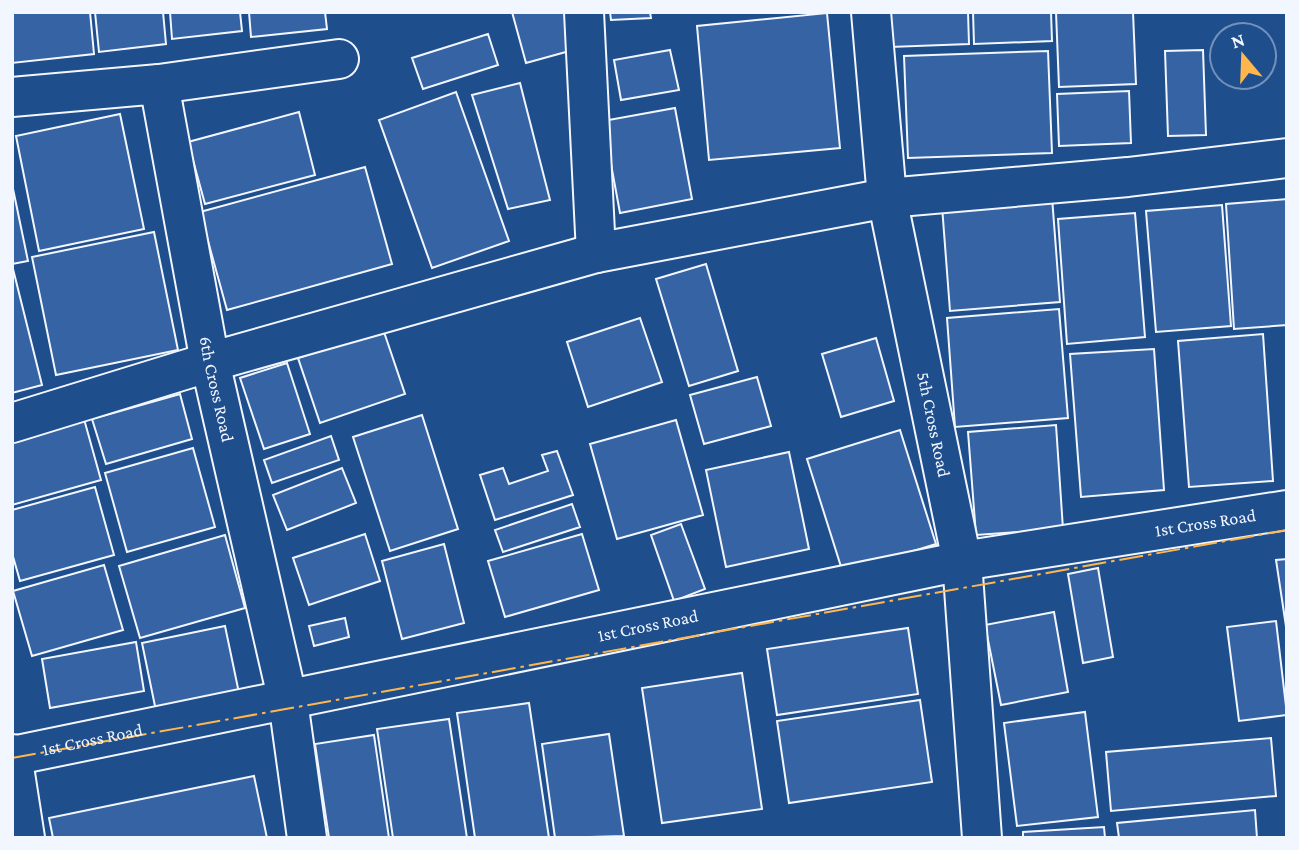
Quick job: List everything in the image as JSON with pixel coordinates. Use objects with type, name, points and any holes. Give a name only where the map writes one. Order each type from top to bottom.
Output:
[{"type":"street","points":[[584,12],[596,253]]},
{"type":"street","name":"5th Cross Road","points":[[871,12],[887,198],[962,561],[982,838]]},
{"type":"street","points":[[12,97],[159,84],[339,58]]},
{"type":"street","name":"6th Cross Road","points":[[159,84],[211,362],[288,701],[307,838]]},
{"type":"street","points":[[12,423],[211,362],[596,253],[887,198],[1128,177],[1287,158]]},
{"type":"street","name":"1st Cross Road","points":[[12,756],[962,561],[1287,510]]},
{"type":"street","points":[[12,756],[25,838]]},
{"type":"building","points":[[12,12],[90,12],[94,54],[12,63]]},
{"type":"building","points":[[95,12],[163,12],[166,44],[99,52]]},
{"type":"building","points":[[170,12],[240,12],[242,31],[172,39]]},
{"type":"building","points":[[249,12],[325,12],[327,29],[251,37]]},
{"type":"building","points":[[512,12],[574,12],[584,47],[526,63]]},
{"type":"building","points":[[610,12],[650,12],[651,18],[611,20]]},
{"type":"building","points":[[889,12],[968,12],[969,44],[890,47]]},
{"type":"building","points":[[973,12],[1051,12],[1052,41],[974,44]]},
{"type":"building","points":[[1056,12],[1133,12],[1136,84],[1059,87]]},
{"type":"building","points":[[827,13],[840,148],[709,160],[697,26]]},
{"type":"building","points":[[488,34],[498,65],[423,89],[412,58]]},
{"type":"building","points":[[670,50],[679,90],[621,100],[614,60]]},
{"type":"building","points":[[1203,50],[1206,135],[1168,136],[1165,51]]},
{"type":"building","points":[[1048,51],[1052,153],[908,158],[904,56]]},
{"type":"building","points":[[520,83],[550,200],[508,209],[472,95]]},
{"type":"building","points":[[1129,91],[1131,143],[1059,146],[1057,94]]},
{"type":"building","points":[[456,92],[509,241],[432,268],[379,120]]},
{"type":"building","points":[[675,108],[692,199],[620,213],[603,121]]},
{"type":"building","points":[[299,112],[315,175],[205,204],[188,142]]},
{"type":"building","points":[[120,114],[144,229],[39,251],[16,136]]},
{"type":"building","points":[[365,167],[392,264],[227,310],[200,212]]},
{"type":"building","points":[[12,184],[28,261],[12,264]]},
{"type":"building","points":[[1052,197],[1060,302],[950,311],[942,206]]},
{"type":"building","points":[[1287,199],[1287,325],[1234,329],[1226,204]]},
{"type":"building","points":[[1222,205],[1231,326],[1156,332],[1146,211]]},
{"type":"building","points":[[1135,213],[1145,337],[1067,344],[1058,219]]},
{"type":"building","points":[[154,232],[178,350],[56,375],[32,257]]},
{"type":"building","points":[[706,264],[738,371],[689,386],[656,279]]},
{"type":"building","points":[[12,269],[42,385],[12,393]]},
{"type":"building","points":[[1059,309],[1068,418],[955,427],[947,318]]},
{"type":"building","points":[[640,318],[662,382],[588,407],[567,342]]},
{"type":"building","points":[[383,329],[405,394],[320,423],[298,358]]},
{"type":"building","points":[[1263,334],[1273,481],[1189,487],[1178,341]]},
{"type":"building","points":[[876,338],[894,401],[841,417],[822,354]]},
{"type":"building","points":[[1154,349],[1164,490],[1081,497],[1070,354]]},
{"type":"building","points":[[287,363],[310,434],[264,449],[240,378]]},
{"type":"building","points":[[757,377],[771,426],[704,444],[690,395]]},
{"type":"building","points":[[180,394],[192,439],[106,464],[92,419]]},
{"type":"building","points":[[422,415],[458,529],[390,551],[353,437]]},
{"type":"building","points":[[84,419],[101,480],[12,505],[12,439]]},
{"type":"building","points":[[676,420],[703,515],[617,539],[590,444]]},
{"type":"building","points":[[1056,425],[1063,529],[976,535],[968,432]]},
{"type":"building","points":[[900,430],[936,544],[843,573],[807,459]]},
{"type":"building","points":[[331,436],[339,460],[272,483],[264,460]]},
{"type":"building","points":[[193,448],[215,527],[127,552],[105,473]]},
{"type":"building","points":[[557,451],[573,495],[495,520],[480,475],[503,468],[509,484],[548,471],[542,455]]},
{"type":"building","points":[[789,452],[809,549],[726,567],[706,470]]},
{"type":"building","points":[[342,468],[356,503],[287,530],[273,495]]},
{"type":"building","points":[[95,487],[114,555],[20,581],[12,553],[12,510]]},
{"type":"building","points":[[572,504],[580,527],[503,552],[495,530]]},
{"type":"building","points":[[681,524],[705,589],[674,601],[651,535]]},
{"type":"building","points":[[365,534],[380,581],[309,605],[293,558]]},
{"type":"building","points":[[582,534],[599,590],[505,617],[488,561]]},
{"type":"building","points":[[225,535],[245,608],[140,638],[119,566]]},
{"type":"building","points":[[444,544],[464,623],[402,639],[382,561]]},
{"type":"building","points":[[1287,559],[1287,633],[1276,560]]},
{"type":"building","points":[[104,565],[123,630],[32,656],[13,591]]},
{"type":"building","points":[[1098,568],[1113,657],[1083,663],[1068,574]]},
{"type":"building","points":[[1054,612],[1068,692],[1001,705],[985,625]]},
{"type":"building","points":[[345,618],[349,637],[314,646],[309,626]]},
{"type":"building","points":[[1276,621],[1287,715],[1239,721],[1227,627]]},
{"type":"building","points":[[225,626],[239,693],[156,711],[142,643]]},
{"type":"building","points":[[908,628],[918,694],[777,715],[767,649]]},
{"type":"building","points":[[136,642],[144,691],[50,708],[42,659]]},
{"type":"building","points":[[742,673],[762,809],[662,823],[642,688]]},
{"type":"building","points":[[920,700],[932,782],[789,803],[777,721]]},
{"type":"building","points":[[529,703],[549,838],[475,838],[457,713]]},
{"type":"building","points":[[1085,712],[1098,817],[1017,826],[1004,723]]},
{"type":"building","points":[[449,719],[467,838],[393,838],[377,729]]},
{"type":"building","points":[[609,734],[624,836],[555,838],[542,744]]},
{"type":"building","points":[[374,735],[389,838],[329,838],[315,744]]},
{"type":"building","points":[[1271,738],[1276,796],[1111,811],[1106,752]]},
{"type":"building","points":[[254,776],[267,838],[53,838],[49,818]]},
{"type":"building","points":[[1255,810],[1257,838],[1119,838],[1117,823]]},
{"type":"building","points":[[1104,827],[1105,838],[1023,838],[1023,832]]},
{"type":"power","points":[[12,758],[1287,530]]}]
